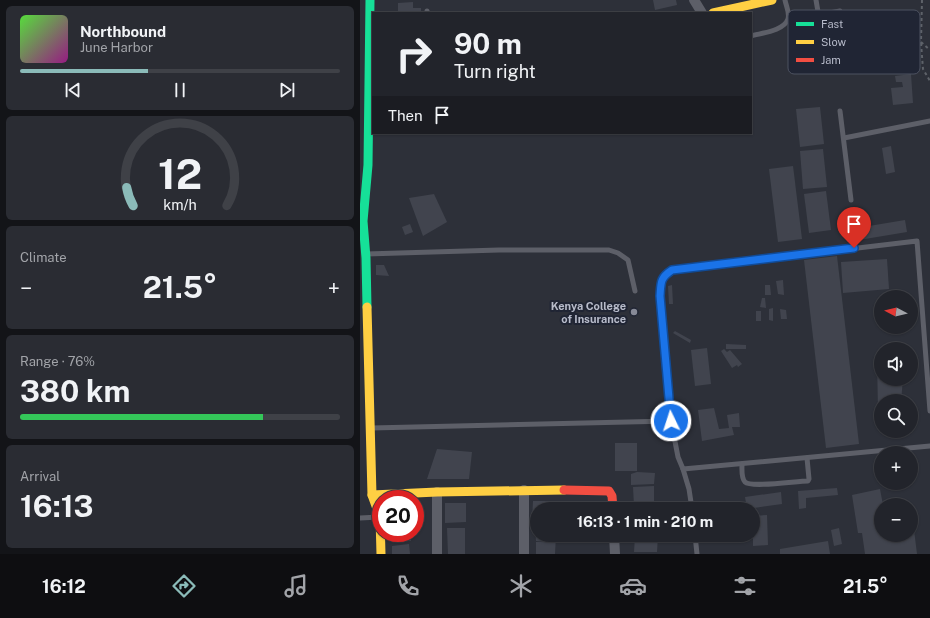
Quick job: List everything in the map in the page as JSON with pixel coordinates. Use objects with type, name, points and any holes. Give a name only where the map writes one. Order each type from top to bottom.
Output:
[{"type":"street","points":[[370,0],[367,23],[364,111],[371,126],[361,221],[365,254],[364,372],[370,428],[372,495]]},
{"type":"street","points":[[694,0],[701,12]]},
{"type":"street","points":[[718,12],[772,0]]},
{"type":"street","points":[[424,493],[524,490],[609,491],[612,496],[612,502]]},
{"type":"street","points":[[524,490],[524,554]]},
{"type":"street","points":[[437,492],[437,554]]},
{"type":"street","points":[[380,542],[380,554]]},
{"type":"street","points":[[614,542],[615,554]]},
{"type":"lane","points":[[752,36],[778,28],[786,23],[788,18],[785,0]]},
{"type":"lane","points":[[816,0],[818,10]]},
{"type":"lane","points":[[840,111],[851,200]]},
{"type":"lane","points":[[844,138],[930,121]]},
{"type":"lane","points":[[691,502],[689,489],[678,456],[671,421],[660,296],[661,283],[664,276],[672,270],[917,240],[930,410]]},
{"type":"lane","points":[[365,254],[499,250],[609,250],[618,253],[628,260],[635,291]]},
{"type":"lane","points":[[370,428],[671,421]]},
{"type":"lane","points":[[683,469],[930,446]]},
{"type":"lane","points":[[742,464],[744,481],[747,484],[761,485],[808,481],[807,458]]},
{"type":"lane","points":[[360,518],[372,517]]},
{"type":"lane","points":[[696,542],[697,554]]},
{"type":"path","points":[[922,0],[921,42],[923,69],[930,82]]},
{"type":"path","points":[[921,42],[930,50]]},
{"type":"building","points":[[653,0],[676,0],[677,5],[655,10]]},
{"type":"building","points":[[413,2],[413,8],[421,8],[421,12],[398,12],[398,3]]},
{"type":"building","points":[[911,74],[913,103],[893,105],[891,88],[903,87],[902,82],[896,82],[895,76]]},
{"type":"building","points":[[820,107],[824,144],[800,147],[796,109]]},
{"type":"building","points":[[891,146],[895,172],[886,174],[882,148]]},
{"type":"building","points":[[823,149],[827,187],[803,189],[800,151]]},
{"type":"building","points":[[793,166],[802,239],[778,242],[769,169]]},
{"type":"building","points":[[826,191],[831,230],[809,233],[804,194]]},
{"type":"building","points":[[434,194],[447,222],[423,236],[409,198]]},
{"type":"building","points":[[905,220],[907,232],[847,242],[845,230]]},
{"type":"building","points":[[410,224],[413,232],[405,235],[402,227]]},
{"type":"building","points":[[837,256],[859,444],[826,448],[804,260]]},
{"type":"building","points":[[887,259],[889,289],[843,293],[841,262]]},
{"type":"building","points":[[376,265],[384,265],[389,276],[376,275]]},
{"type":"building","points":[[783,280],[784,295],[778,294],[776,281]]},
{"type":"building","points":[[672,285],[673,304],[669,304],[668,286]]},
{"type":"building","points":[[765,285],[770,285],[771,295],[765,295]]},
{"type":"building","points":[[762,298],[765,298],[766,308],[760,307]]},
{"type":"building","points":[[773,308],[773,321],[769,320],[769,309]]},
{"type":"building","points":[[780,309],[786,310],[787,319],[781,319]]},
{"type":"building","points":[[756,311],[761,311],[761,321],[756,321]]},
{"type":"building","points":[[675,331],[691,340],[690,343],[673,333]]},
{"type":"building","points":[[726,344],[746,345],[746,349],[726,349]]},
{"type":"building","points":[[707,348],[711,384],[695,386],[691,350]]},
{"type":"building","points":[[724,349],[727,352],[730,350],[742,364],[738,367],[737,365],[732,368],[721,351]]},
{"type":"building","points":[[878,386],[902,386],[902,394],[878,394]]},
{"type":"building","points":[[714,408],[719,429],[729,428],[727,415],[739,413],[740,427],[732,427],[734,435],[702,441],[698,410]]},
{"type":"building","points":[[615,443],[637,443],[637,471],[615,471]]},
{"type":"building","points":[[437,449],[472,452],[469,479],[427,479]]},
{"type":"building","points":[[637,472],[655,473],[654,484],[631,485],[631,474]]},
{"type":"building","points":[[654,486],[654,502],[634,502],[633,487]]},
{"type":"building","points":[[837,488],[838,495],[806,498],[806,508],[799,509],[798,491]]},
{"type":"building","points":[[880,490],[882,498],[874,498],[874,542],[916,542],[917,554],[865,554],[862,533],[858,533],[852,495]]},
{"type":"building","points":[[781,492],[782,504],[760,507],[760,502],[746,502],[745,497]]},
{"type":"building","points":[[533,501],[563,501],[563,502]]},
{"type":"building","points":[[445,503],[466,503],[466,522],[445,523]]},
{"type":"building","points":[[767,515],[768,545],[753,546],[753,542],[760,542],[760,516]]},
{"type":"building","points":[[447,528],[465,528],[465,554],[448,554]]},
{"type":"building","points":[[839,528],[842,544],[834,546],[831,530]]},
{"type":"building","points":[[828,541],[830,554],[780,554],[780,549]]},
{"type":"building","points":[[536,542],[556,542],[555,554],[536,554]]},
{"type":"building","points":[[635,542],[658,542],[657,552],[634,552]]},
{"type":"building","points":[[409,544],[410,554],[392,554],[392,546]]},
{"type":"traffic: fast","points":[[367,307],[366,258],[363,221],[368,165],[370,0]]},
{"type":"traffic: slow","points":[[718,12],[772,0]]},
{"type":"traffic: slow","points":[[367,307],[372,495],[380,517],[381,554]]},
{"type":"traffic: slow","points":[[424,493],[564,490]]},
{"type":"traffic: jam","points":[[564,490],[609,491],[612,496],[612,502]]},
{"type":"place","name":"Kenya College of Insurance","points":[[634,312]]},
{"type":"route","points":[[671,421],[660,296],[661,283],[664,276],[672,270],[854,248]]}]
